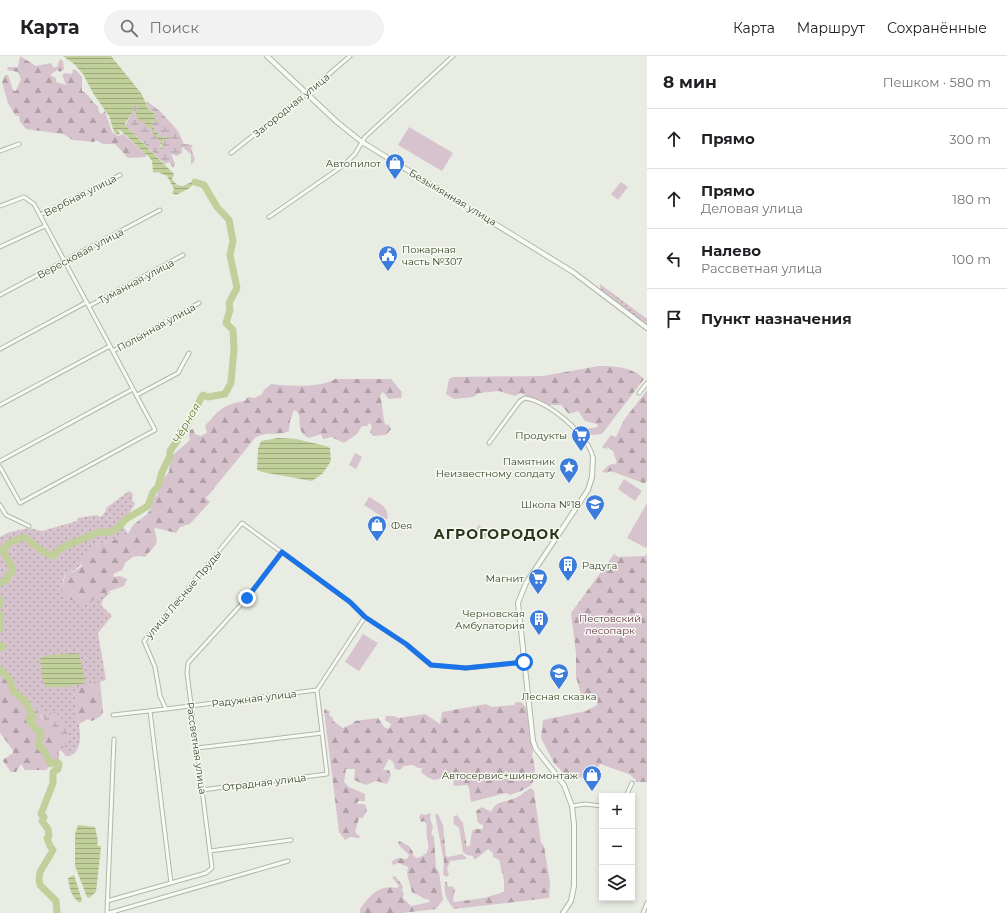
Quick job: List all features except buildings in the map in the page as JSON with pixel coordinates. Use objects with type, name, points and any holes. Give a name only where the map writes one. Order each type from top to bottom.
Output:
[{"type":"street","name":"Безымянная улица","points":[[267,56],[337,122],[362,142],[573,272],[647,328]]},
{"type":"street","name":"Загородная улица","points":[[231,153],[307,94],[350,56]]},
{"type":"street","points":[[269,217],[344,165],[365,137],[453,56]]},
{"type":"street","points":[[0,151],[19,144]]},
{"type":"street","name":"Вербная улица","points":[[40,216],[120,175]]},
{"type":"street","points":[[0,206],[24,197],[32,201],[155,430],[20,503],[0,467]]},
{"type":"street","name":"Вересковая улица","points":[[0,295],[160,210]]},
{"type":"street","points":[[0,247],[45,226]]},
{"type":"street","name":"Туманная улица","points":[[89,306],[183,255]]},
{"type":"street","points":[[0,349],[87,302]]},
{"type":"street","name":"Полынная улица","points":[[113,351],[199,303]]},
{"type":"street","points":[[0,405],[110,346]]},
{"type":"street","points":[[137,395],[178,373],[189,353]]},
{"type":"street","points":[[639,393],[647,383]]},
{"type":"street","points":[[0,461],[133,389]]},
{"type":"street","points":[[489,443],[520,401],[525,398],[543,405],[575,428],[589,445],[593,458],[592,477],[588,492],[526,583],[520,594],[518,608],[533,740],[536,749],[564,785],[572,806],[574,824],[574,886],[571,901],[563,913]]},
{"type":"street","points":[[0,505],[6,515],[29,526]]},
{"type":"street","name":"улица Лесные Пруды","points":[[166,709],[160,696],[154,667],[144,641],[242,523],[282,552]]},
{"type":"street","points":[[282,552],[350,602],[365,617],[406,644],[426,662],[435,667],[466,668],[524,662]]},
{"type":"street","name":"Рассветная улица","points":[[107,901],[210,871],[212,865],[187,673],[188,663],[247,598],[282,552]]},
{"type":"street","points":[[197,748],[322,733],[317,690],[365,617]]},
{"type":"street","name":"Радужная улица","points":[[166,709],[317,690]]},
{"type":"street","points":[[113,715],[166,709]]},
{"type":"street","points":[[150,711],[172,883]]},
{"type":"street","name":"Отрадная улица","points":[[202,790],[326,774],[322,733]]},
{"type":"street","points":[[114,739],[107,901],[108,913],[288,861]]},
{"type":"street","points":[[627,793],[632,782]]},
{"type":"street","points":[[572,806],[585,804],[599,806]]},
{"type":"street","points":[[210,851],[291,840]]},
{"type":"street","points":[[643,913],[647,903]]},
{"type":"green space","points":[[20,56],[36,66],[51,63],[53,67],[57,67],[60,59],[63,61],[64,69],[60,72],[57,70],[50,75],[56,78],[56,82],[66,85],[62,75],[65,73],[72,74],[73,69],[76,70],[82,77],[82,91],[85,92],[98,106],[99,112],[102,114],[105,111],[112,132],[118,136],[123,134],[146,154],[146,157],[128,158],[115,144],[103,144],[96,140],[94,142],[73,140],[63,134],[26,129],[20,122],[19,116],[15,115],[8,103],[2,82],[5,75],[8,75],[13,90],[16,91],[21,79],[18,72],[7,70],[8,67],[18,67]]},
{"type":"green space","points":[[146,101],[160,111],[178,131],[184,144],[193,145],[191,148],[195,160],[191,165],[191,154],[182,147],[182,153],[177,156],[171,154],[175,164],[173,168],[169,162],[165,164],[125,125],[133,112],[134,106],[137,105],[142,121],[152,128],[151,132],[159,140],[160,146],[158,152],[163,148],[162,140],[169,139],[170,137],[163,138],[156,132],[151,124],[151,120],[157,121],[152,116],[156,115],[148,107]]},
{"type":"green space","points":[[409,127],[453,153],[442,171],[398,145]]},
{"type":"green space","points":[[621,182],[628,187],[618,200],[611,194]]},
{"type":"green space","points":[[600,284],[647,319],[647,325],[600,289]]},
{"type":"green space","points":[[599,366],[623,368],[635,372],[644,379],[602,434],[591,435],[586,429],[598,427],[597,424],[585,421],[578,411],[569,414],[561,405],[549,405],[520,393],[515,396],[499,391],[479,393],[473,397],[454,399],[446,394],[449,379],[453,377],[543,376]]},
{"type":"green space","points":[[335,379],[391,379],[402,392],[401,398],[389,399],[383,392],[380,396],[385,424],[389,425],[391,429],[386,435],[373,436],[370,432],[372,426],[369,423],[367,426],[362,426],[357,434],[344,443],[331,437],[323,439],[321,434],[309,438],[301,431],[299,415],[294,410],[290,421],[289,431],[281,434],[263,434],[255,438],[206,498],[210,502],[190,524],[180,527],[176,533],[156,528],[154,529],[157,538],[156,544],[145,557],[133,557],[126,562],[122,570],[113,574],[114,577],[120,576],[127,579],[124,586],[100,595],[87,605],[73,601],[62,592],[65,575],[68,571],[73,572],[81,567],[82,564],[80,561],[95,545],[121,538],[128,534],[133,525],[151,509],[153,499],[157,495],[163,479],[169,472],[170,462],[173,455],[190,440],[190,430],[193,429],[195,434],[201,436],[207,433],[205,426],[222,409],[231,404],[245,401],[248,397],[255,398],[262,394],[271,384],[295,386],[313,385],[329,382]]},
{"type":"green space","points":[[647,390],[647,482],[643,483],[611,471],[605,473],[602,471],[609,465],[617,463],[613,451],[608,447],[606,449],[602,447],[611,435],[616,437],[624,420]]},
{"type":"green space","points":[[355,453],[362,457],[356,469],[349,465]]},
{"type":"green space","points":[[624,479],[642,491],[635,501],[618,489]]},
{"type":"green space","points":[[129,491],[133,494],[132,500],[135,504],[127,517],[113,527],[112,531],[114,533],[124,527],[128,534],[121,538],[95,545],[86,559],[75,570],[65,574],[62,584],[93,599],[105,593],[111,592],[103,599],[101,605],[112,616],[98,633],[106,680],[80,688],[75,697],[80,732],[78,749],[73,754],[66,756],[61,750],[59,751],[59,759],[56,760],[52,736],[41,715],[36,714],[37,706],[26,702],[13,691],[10,680],[0,669],[0,648],[3,646],[0,646],[0,537],[10,532],[29,528],[42,531],[77,521],[78,518],[97,515],[101,517],[106,511],[106,508]]},
{"type":"green space","points":[[369,497],[383,506],[387,512],[387,520],[364,505]]},
{"type":"green space","points":[[647,503],[647,546],[646,548],[627,538]]},
{"type":"green space","points":[[479,525],[489,533],[485,538],[475,531]]},
{"type":"green space","name":"Пестовский лесопарк","points":[[614,554],[618,557],[645,556],[647,554],[647,782],[635,782],[636,780],[629,774],[600,764],[592,777],[568,778],[554,763],[541,738],[543,720],[586,711],[597,705],[598,699],[581,694],[576,677],[576,653],[571,613]]},
{"type":"green space","points":[[363,634],[378,643],[359,671],[345,662]]},
{"type":"green space","points":[[0,669],[10,680],[13,691],[26,702],[37,706],[38,708],[36,711],[56,730],[56,734],[60,741],[56,760],[46,770],[25,770],[21,764],[16,772],[11,772],[3,761],[13,753],[13,750],[0,733]]},
{"type":"green space","points":[[100,681],[103,712],[101,716],[92,721],[88,719],[79,724],[79,720],[75,719],[75,714],[77,712],[75,698],[77,693],[82,686]]},
{"type":"green space","points":[[516,702],[521,702],[526,707],[535,770],[535,776],[531,785],[510,795],[506,793],[471,802],[469,788],[467,785],[454,786],[454,773],[452,772],[436,780],[421,772],[422,768],[418,768],[413,765],[404,766],[400,770],[395,769],[393,762],[389,759],[383,770],[389,770],[391,775],[387,784],[376,781],[366,785],[354,780],[355,769],[346,769],[344,782],[349,787],[365,794],[365,801],[358,801],[357,804],[365,804],[367,810],[363,818],[359,818],[355,832],[360,837],[350,837],[345,840],[339,832],[324,710],[326,709],[330,712],[329,715],[333,718],[333,721],[343,728],[355,721],[378,718],[384,727],[389,729],[391,724],[385,720],[386,716],[394,716],[398,718],[425,714],[440,724],[442,712],[486,704],[492,707],[514,705]]},
{"type":"green space","points":[[38,708],[51,715],[53,712],[58,713],[56,718],[67,726],[68,738],[63,746],[71,756],[66,756],[61,750],[59,751],[59,759],[56,760],[60,741],[55,734],[56,729],[46,722],[41,715],[36,714]]},
{"type":"green space","points":[[531,788],[534,791],[541,843],[544,846],[550,883],[549,898],[454,909],[446,897],[445,882],[447,882],[448,887],[452,886],[455,890],[454,902],[484,898],[504,892],[504,880],[499,860],[493,857],[493,853],[488,849],[476,859],[474,859],[473,856],[467,855],[463,852],[459,828],[454,824],[453,817],[457,815],[463,823],[467,847],[470,845],[472,831],[475,829],[483,829],[483,825],[478,823],[476,811],[482,807],[491,812],[499,803],[513,799]]},
{"type":"green space","points":[[431,813],[430,818],[433,827],[431,833],[434,837],[436,868],[439,872],[443,900],[436,909],[402,913],[360,913],[360,909],[371,895],[380,889],[391,887],[397,888],[399,886],[392,877],[395,876],[403,886],[403,898],[411,906],[430,902],[428,899],[425,899],[412,892],[407,874],[408,867],[398,863],[394,865],[391,862],[398,858],[407,859],[409,855],[398,844],[399,841],[409,846],[416,858],[423,856],[426,853],[428,849],[426,831],[427,826],[425,821],[421,822],[419,817],[421,814],[425,815]]},
{"type":"green space","points":[[435,814],[438,814],[443,825],[446,856],[448,857],[462,854],[466,857],[466,859],[450,861],[447,869],[449,875],[447,877],[443,875],[444,862]]},
{"type":"shaded area","points":[[63,56],[111,56],[141,93],[148,108],[157,116],[152,116],[159,122],[156,122],[156,125],[152,120],[151,124],[156,132],[163,138],[171,136],[169,139],[162,140],[163,148],[157,152],[161,147],[160,142],[151,132],[152,128],[147,127],[144,122],[141,122],[136,116],[137,105],[134,106],[133,112],[125,125],[174,174],[172,179],[177,185],[183,186],[196,180],[204,185],[194,184],[176,195],[172,193],[174,189],[167,176],[158,172],[153,172],[152,161],[149,157],[121,131],[117,129],[120,133],[118,135],[114,132],[109,116],[93,93],[83,74],[74,64]]},
{"type":"shaded area","points":[[278,438],[296,439],[326,446],[330,448],[331,461],[323,473],[312,481],[257,470],[258,449],[261,441]]},
{"type":"shaded area","points":[[75,653],[79,655],[86,683],[66,687],[46,687],[42,678],[40,658],[49,655]]},
{"type":"shaded area","points":[[78,825],[95,827],[98,841],[97,845],[101,847],[96,892],[89,898],[87,897],[75,866],[75,834]]},
{"type":"shaded area","points":[[74,875],[82,900],[80,903],[74,898],[69,885],[68,878]]},
{"type":"waterway","name":"Чёрная","points":[[0,583],[7,580],[8,575],[13,571],[2,550],[11,542],[24,537],[42,551],[53,556],[60,549],[70,544],[99,532],[107,533],[118,528],[126,519],[148,506],[153,492],[158,487],[162,472],[170,456],[170,451],[186,428],[203,395],[208,397],[225,394],[231,383],[234,349],[233,330],[226,323],[230,310],[229,303],[237,288],[230,255],[233,241],[229,220],[217,207],[204,185],[195,182]]},
{"type":"waterway","name":"Чёрная","points":[[0,614],[0,620]]},
{"type":"waterway","name":"Чёрная","points":[[0,645],[3,646],[0,648]]},
{"type":"waterway","name":"Чёрная","points":[[0,669],[10,680],[13,691],[26,702],[33,717],[29,719],[35,728],[41,733],[38,745],[45,752],[51,764],[57,762],[59,764],[58,769],[53,772],[53,783],[41,814],[44,817],[42,821],[48,829],[49,836],[47,838],[53,850],[40,872],[39,879],[40,885],[56,901],[57,913]]},
{"type":"place","name":"Автопилот","points":[[395,180]]},
{"type":"place","name":"Пожарная часть №307","points":[[388,272]]},
{"type":"place","name":"Продукты","points":[[581,452]]},
{"type":"place","name":"Памятник Неизвестному солдату","points":[[569,484]]},
{"type":"place","name":"Школа №18","points":[[595,521]]},
{"type":"place","name":"Фея","points":[[377,542]]},
{"type":"place","name":"Радуга","points":[[568,582]]},
{"type":"place","name":"Магнит","points":[[538,595]]},
{"type":"place","name":"Черновская Амбулатория","points":[[539,636]]},
{"type":"place","name":"Лесная сказка","points":[[559,690]]},
{"type":"place","name":"Автосервис+шиномонтаж","points":[[592,792]]},
{"type":"district","name":"АГРОГОРОДОК","points":[[497,534]]},
{"type":"route","points":[[247,598],[282,552],[350,602],[365,617],[406,644],[420,658],[435,667],[466,668],[524,662]]}]
